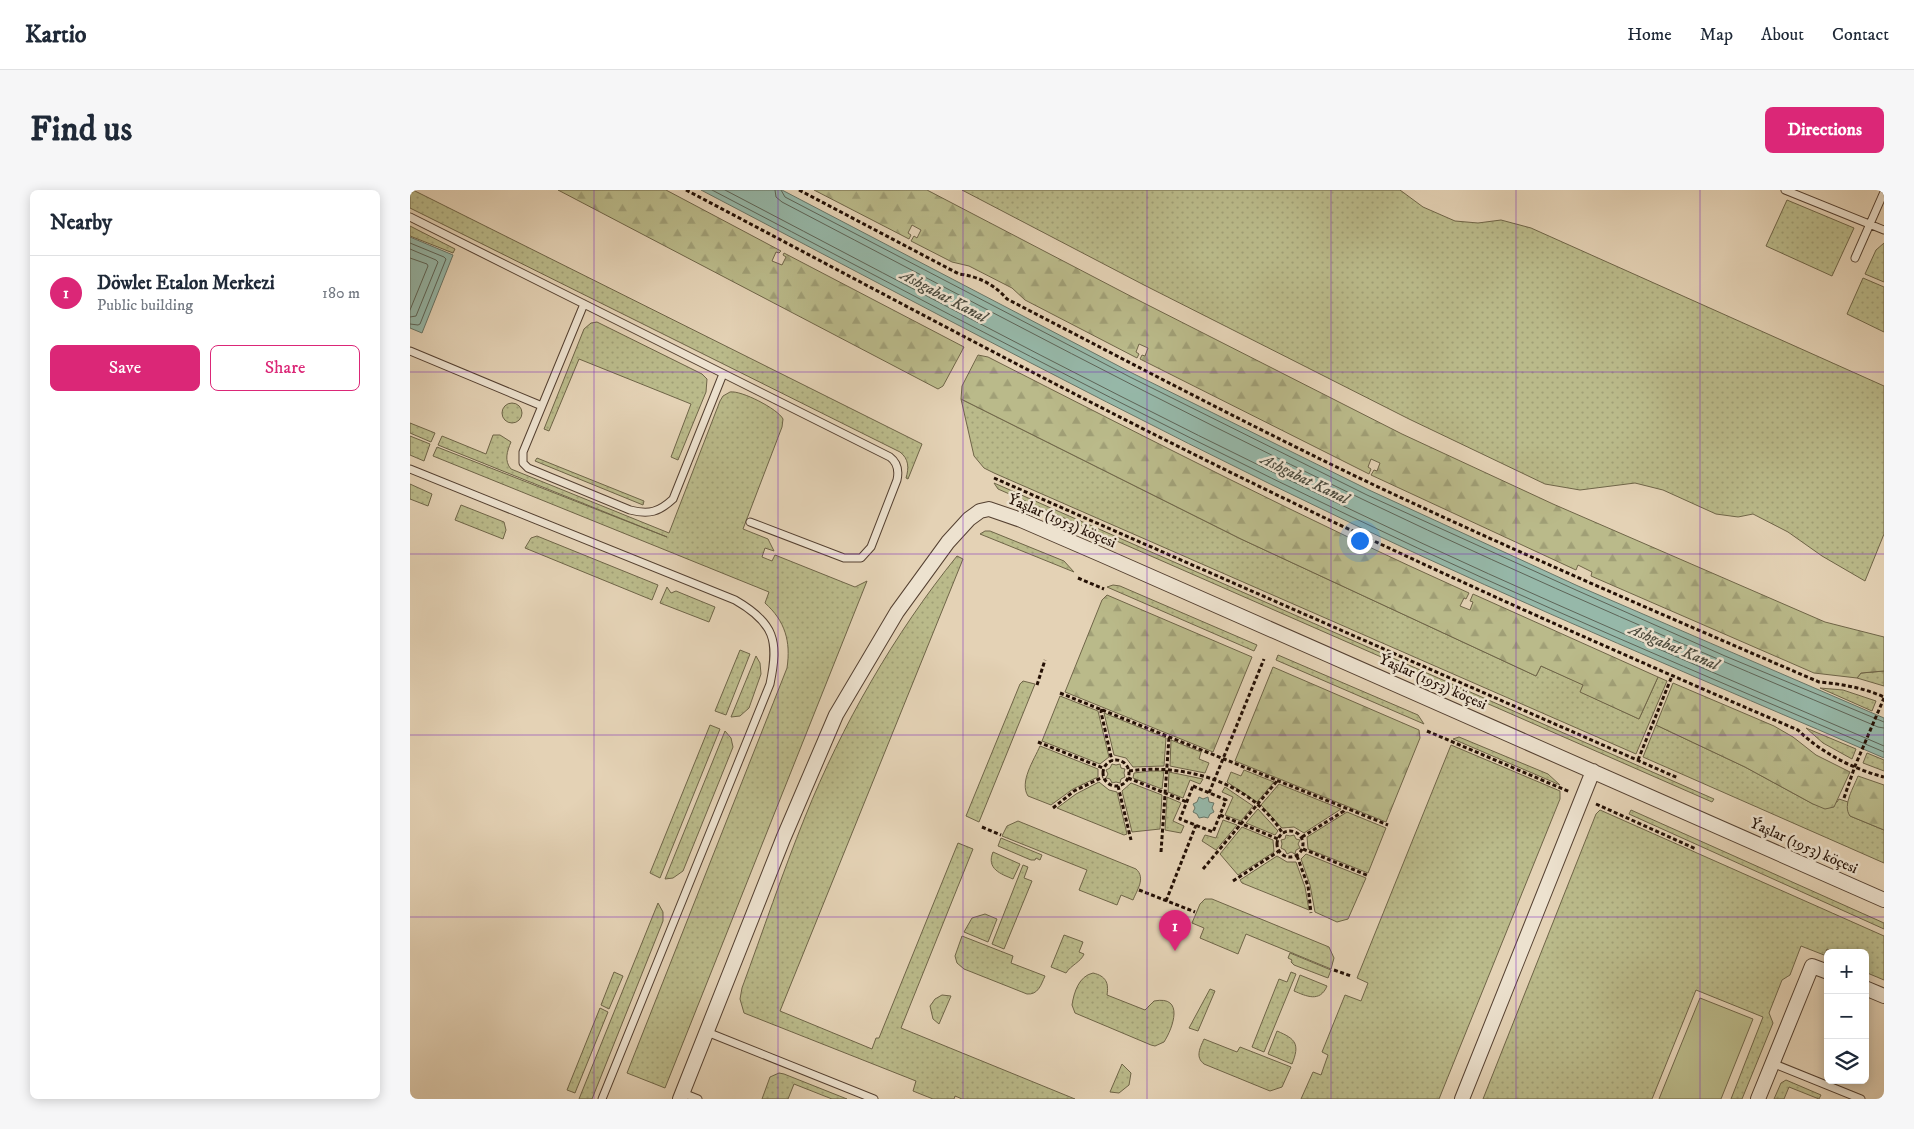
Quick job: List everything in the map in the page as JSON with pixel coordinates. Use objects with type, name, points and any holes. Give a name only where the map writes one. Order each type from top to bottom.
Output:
[{"type":"street","name":"Ýaşlar (1953) köçesi","points":[[707,1032],[803,790],[836,715],[897,612],[948,542],[969,519],[980,511],[989,509],[1021,520],[1884,900]]},
{"type":"street","points":[[1462,1099],[1593,771]]},
{"type":"street","points":[[1758,1099],[1812,966],[1824,970]]},
{"type":"street","points":[[1869,990],[1884,996]]},
{"type":"street","points":[[681,1096],[707,1032]]},
{"type":"lane","points":[[1785,190],[1884,230]]},
{"type":"lane","points":[[1855,258],[1884,192]]},
{"type":"lane","points":[[410,217],[894,460],[898,468],[897,480],[871,547],[860,558],[844,558],[750,522]]},
{"type":"lane","points":[[584,304],[523,452],[522,458],[525,466],[630,510],[655,512],[665,507],[673,499],[723,374]]},
{"type":"lane","points":[[410,351],[542,406]]},
{"type":"lane","points":[[410,469],[735,600],[753,610],[772,634],[775,648],[770,684],[602,1099]]},
{"type":"lane","points":[[707,1032],[874,1099]]},
{"type":"lane","points":[[1772,1062],[1861,1099]]},
{"type":"lane","points":[[681,1096],[698,1099]]},
{"type":"path","points":[[686,190],[1235,475],[1457,580],[1798,730],[1820,748],[1855,766],[1884,777]]},
{"type":"path","points":[[799,190],[959,274],[972,275],[999,289],[1008,299],[1255,427],[1468,528],[1580,580],[1820,682],[1853,687],[1884,698],[1855,766],[1844,798]]},
{"type":"path","points":[[994,478],[1678,778]]},
{"type":"path","points":[[1078,578],[1104,589]]},
{"type":"path","points":[[1209,793],[1264,659]]},
{"type":"path","points":[[1037,686],[1045,660]]},
{"type":"path","points":[[1638,760],[1672,676]]},
{"type":"path","points":[[1060,693],[1388,825]]},
{"type":"path","points":[[1102,709],[1101,712],[1112,761]]},
{"type":"path","points":[[1427,731],[1560,788]]},
{"type":"path","points":[[1161,852],[1170,737]]},
{"type":"path","points":[[1038,742],[1103,768]]},
{"type":"path","points":[[1117,760],[1124,763],[1129,771],[1128,778],[1124,784],[1110,786],[1103,777],[1103,768],[1112,761],[1117,760]]},
{"type":"path","points":[[1129,771],[1167,769],[1190,772],[1214,780],[1238,792],[1257,806],[1283,834]]},
{"type":"path","points":[[1053,808],[1074,791],[1103,777]]},
{"type":"path","points":[[1128,778],[1187,802]]},
{"type":"path","points":[[1203,869],[1277,781]]},
{"type":"path","points":[[1118,786],[1131,840]]},
{"type":"path","points":[[1193,786],[1226,800],[1213,832],[1180,819],[1187,802],[1193,786]]},
{"type":"path","points":[[1604,807],[1696,848]]},
{"type":"path","points":[[1302,837],[1345,808]]},
{"type":"path","points":[[1220,816],[1278,839]]},
{"type":"path","points":[[1166,901],[1196,825]]},
{"type":"path","points":[[982,827],[1000,835]]},
{"type":"path","points":[[1292,831],[1302,837],[1304,842],[1303,849],[1297,856],[1289,858],[1282,855],[1279,851],[1277,846],[1278,839],[1283,834],[1292,831]]},
{"type":"path","points":[[1303,849],[1369,876]]},
{"type":"path","points":[[1233,881],[1279,851]]},
{"type":"path","points":[[1297,856],[1308,886],[1311,913]]},
{"type":"path","points":[[1139,890],[1195,912]]},
{"type":"path","points":[[1334,970],[1351,976]]},
{"type":"green space","points":[[410,190],[922,444],[908,479],[906,478],[907,461],[900,452],[410,208]]},
{"type":"green space","points":[[558,190],[666,190],[781,251],[779,253],[776,252],[772,261],[782,265],[786,257],[783,255],[784,253],[964,347],[943,386],[938,389]]},
{"type":"green space","points":[[814,190],[927,190],[1402,434],[1553,504],[1825,622],[1884,637],[1884,671],[1861,673],[1857,678],[1814,673],[1591,576],[1592,572],[1578,565],[1576,570],[1371,475],[1374,470],[1377,471],[1380,463],[1371,459],[1368,467],[1371,469],[1369,474],[1140,359],[1142,355],[1145,356],[1148,348],[1139,344],[1136,352],[1139,354],[1137,358],[1025,300],[1012,288],[969,266],[952,262],[911,241],[914,236],[917,238],[921,230],[912,225],[908,233],[911,235],[909,239]]},
{"type":"green space","points":[[962,190],[1400,190],[1423,207],[1455,221],[1478,223],[1501,220],[1531,228],[1884,386],[1884,534],[1865,581],[1822,556],[1788,532],[1753,514],[1738,517],[1716,514],[1663,490],[1635,483],[1580,490],[1545,484],[1409,419],[1144,285]]},
{"type":"green space","points":[[1787,200],[1854,228],[1832,276],[1766,246]]},
{"type":"green space","points":[[410,226],[455,249],[453,253],[410,236]]},
{"type":"green space","points":[[1884,243],[1884,282],[1865,274],[1876,250]]},
{"type":"green space","points":[[1863,278],[1884,287],[1884,332],[1847,314]]},
{"type":"green space","points":[[597,322],[702,374],[707,379],[706,392],[678,460],[671,457],[691,404],[579,359],[549,431],[544,429],[584,329],[591,323]]},
{"type":"green space","points":[[978,355],[988,357],[1287,508],[1469,593],[1460,606],[1470,610],[1473,602],[1470,601],[1473,594],[1658,677],[1639,719],[1580,692],[1583,685],[1541,666],[1536,676],[1241,539],[961,399],[962,386]]},
{"type":"green space","points":[[730,392],[742,394],[759,401],[774,410],[783,419],[782,427],[743,529],[768,539],[774,551],[765,548],[762,557],[772,561],[775,555],[855,587],[867,581],[665,1088],[627,1073],[787,668],[788,649],[785,632],[782,624],[765,603],[769,592],[433,456],[437,447],[667,537],[438,445],[442,436],[486,454],[493,435],[500,435],[511,442],[507,452],[507,459],[511,469],[669,533],[720,401],[723,396]]},
{"type":"green space","points":[[961,399],[1241,539],[1536,676],[1541,666],[1584,685],[1581,692],[1639,719],[1658,677],[1667,681],[1636,754],[984,468],[974,456]]},
{"type":"green space","points":[[508,403],[516,403],[522,409],[522,417],[516,423],[508,423],[502,417],[502,409]]},
{"type":"green space","points":[[410,423],[435,433],[431,442],[410,433]]},
{"type":"green space","points":[[410,436],[430,444],[424,461],[410,455]]},
{"type":"green space","points":[[537,458],[644,501],[643,505],[535,461]]},
{"type":"green space","points":[[994,483],[1714,799],[1712,802],[998,489]]},
{"type":"green space","points":[[410,484],[432,494],[428,506],[410,499]]},
{"type":"green space","points":[[461,505],[504,522],[506,530],[503,539],[455,520]]},
{"type":"green space","points":[[990,531],[1064,561],[1074,572],[980,534]]},
{"type":"green space","points":[[537,536],[658,585],[652,600],[525,548],[531,538]]},
{"type":"green space","points":[[957,556],[963,559],[780,1011],[872,1049],[876,1038],[879,1038],[958,843],[973,849],[901,1028],[1075,1099],[962,1099],[955,1096],[954,1099],[933,1099],[913,1091],[916,1081],[744,1013],[740,999],[742,988],[780,881],[836,748],[871,681],[891,649]]},
{"type":"green space","points":[[1113,585],[1120,586],[1257,645],[1254,651],[1107,587]]},
{"type":"green space","points":[[667,587],[671,593],[676,591],[715,607],[709,622],[660,603]]},
{"type":"green space","points":[[1107,595],[1252,657],[1213,752],[1065,692],[1102,600]]},
{"type":"green space","points":[[740,650],[750,654],[726,715],[715,711]]},
{"type":"green space","points":[[1278,655],[1418,715],[1424,724],[1276,660]]},
{"type":"green space","points":[[756,656],[760,663],[761,674],[749,708],[740,716],[731,717]]},
{"type":"green space","points":[[1273,667],[1419,730],[1420,738],[1386,822],[1235,761]]},
{"type":"green space","points":[[1884,671],[1884,686],[1857,678],[1861,673]]},
{"type":"green space","points":[[1023,681],[1035,684],[979,822],[966,816],[1020,684]]},
{"type":"green space","points":[[1673,683],[1774,726],[1793,737],[1816,755],[1850,772],[1834,807],[1825,809],[1813,804],[1745,767],[1656,725]]},
{"type":"green space","points":[[1820,688],[1843,690],[1876,701],[1872,711]]},
{"type":"green space","points":[[1060,696],[1098,711],[1109,757],[1100,764],[1042,741]]},
{"type":"green space","points":[[1104,713],[1166,738],[1164,766],[1133,767],[1126,758],[1114,755]]},
{"type":"green space","points":[[710,725],[720,729],[660,878],[650,873]]},
{"type":"green space","points":[[1656,725],[1745,767],[1813,804],[1837,802],[1839,799],[1848,802],[1850,816],[1884,830],[1884,863],[1643,757]]},
{"type":"green space","points":[[1806,728],[1856,749],[1852,759],[1823,743]]},
{"type":"green space","points":[[725,731],[731,738],[733,747],[683,871],[673,878],[665,879]]},
{"type":"green space","points":[[1459,737],[1548,774],[1560,785],[1453,739]]},
{"type":"green space","points":[[1171,740],[1201,752],[1199,759],[1209,763],[1205,773],[1170,766]]},
{"type":"green space","points":[[1451,745],[1560,791],[1560,799],[1439,1099],[1301,1099],[1313,1072],[1321,1075],[1328,1055],[1322,1052],[1345,995],[1361,1001],[1368,983],[1357,978]]},
{"type":"green space","points":[[1040,746],[1098,769],[1098,777],[1073,789],[1051,805],[1028,796],[1025,784],[1026,778]]},
{"type":"green space","points":[[1867,753],[1884,760],[1884,771],[1863,763]]},
{"type":"green space","points":[[1112,764],[1120,764],[1121,768],[1125,769],[1125,777],[1121,779],[1120,783],[1112,783],[1110,779],[1106,778],[1108,774],[1106,770]]},
{"type":"green space","points":[[1244,770],[1274,782],[1257,802],[1227,782],[1231,772],[1241,776]]},
{"type":"green space","points":[[1164,771],[1162,789],[1133,778],[1134,773]]},
{"type":"green space","points":[[1169,772],[1203,779],[1200,784],[1190,780],[1183,798],[1168,792]]},
{"type":"green space","points":[[1858,776],[1884,785],[1884,830],[1850,816],[1848,812],[1848,801]]},
{"type":"green space","points":[[1099,782],[1109,790],[1117,792],[1127,834],[1124,835],[1057,808],[1076,794]]},
{"type":"green space","points":[[1131,783],[1162,795],[1160,829],[1132,832],[1122,791]]},
{"type":"green space","points":[[1279,784],[1341,809],[1304,833],[1294,827],[1282,828],[1261,805]]},
{"type":"green space","points":[[1225,787],[1253,806],[1241,821],[1225,815],[1233,797],[1222,792]]},
{"type":"green space","points":[[1167,797],[1181,803],[1173,821],[1184,826],[1181,833],[1165,830]]},
{"type":"green space","points":[[1258,809],[1278,831],[1275,835],[1246,823]]},
{"type":"green space","points":[[1600,810],[1884,936],[1884,980],[1869,974],[1869,949],[1824,949],[1824,955],[1801,946],[1790,975],[1782,980],[1769,1013],[1773,1023],[1742,1099],[1731,1099],[1763,1017],[1696,990],[1652,1099],[1483,1099],[1596,814]]},
{"type":"green space","points":[[1631,810],[1884,923],[1884,929],[1629,814]]},
{"type":"green space","points":[[1347,812],[1386,828],[1368,873],[1308,849],[1307,837]]},
{"type":"green space","points":[[1223,820],[1237,825],[1216,850],[1202,841],[1205,835],[1216,838]]},
{"type":"green space","points":[[1018,821],[1136,869],[1140,880],[1133,900],[1121,895],[1117,905],[1079,890],[1087,870],[1002,836],[1007,826]]},
{"type":"green space","points":[[1242,827],[1273,840],[1274,852],[1238,875],[1220,854]]},
{"type":"green space","points":[[1286,835],[1294,835],[1296,839],[1300,840],[1298,844],[1300,848],[1296,850],[1295,854],[1291,852],[1287,854],[1281,848],[1281,840],[1285,839]]},
{"type":"green space","points":[[1001,838],[1042,855],[1040,860],[1036,858],[1031,860],[998,846]]},
{"type":"green space","points":[[993,852],[1020,864],[1013,879],[1000,873],[993,867],[991,858]]},
{"type":"green space","points":[[1306,854],[1366,878],[1348,919],[1337,922],[1315,912],[1310,885],[1301,859]]},
{"type":"green space","points":[[1277,856],[1287,862],[1296,862],[1305,887],[1309,910],[1242,883],[1240,880]]},
{"type":"green space","points":[[1023,865],[1028,867],[1024,878],[1032,881],[1004,949],[992,944]]},
{"type":"green space","points":[[1205,899],[1212,899],[1329,947],[1334,958],[1331,969],[1246,934],[1238,954],[1200,938],[1204,928],[1192,923],[1200,904]]},
{"type":"green space","points":[[658,903],[663,912],[663,921],[592,1099],[579,1099]]},
{"type":"green space","points":[[985,914],[997,919],[988,942],[964,932],[972,918]]},
{"type":"green space","points":[[1064,935],[1083,942],[1079,952],[1084,954],[1066,973],[1051,967]]},
{"type":"green space","points":[[962,936],[1013,956],[1011,963],[1045,976],[1039,989],[1034,993],[1027,994],[964,969],[957,963],[955,956]]},
{"type":"green space","points":[[1290,953],[1331,970],[1328,978],[1294,965],[1291,962],[1292,960],[1288,958]]},
{"type":"green space","points":[[614,972],[623,976],[609,1009],[601,1005]]},
{"type":"green space","points":[[1291,972],[1296,974],[1264,1052],[1252,1047],[1279,979],[1287,982]]},
{"type":"green space","points":[[1093,973],[1101,976],[1106,981],[1107,995],[1145,1010],[1154,1001],[1164,1000],[1170,1003],[1174,1014],[1173,1021],[1164,1042],[1155,1046],[1151,1045],[1075,1013],[1072,1005],[1076,990],[1084,977]]},
{"type":"green space","points":[[1300,975],[1327,986],[1321,995],[1312,997],[1294,991]]},
{"type":"green space","points":[[1210,989],[1215,991],[1198,1031],[1189,1028]]},
{"type":"green space","points":[[942,995],[951,996],[939,1024],[933,1019],[930,1006],[935,999]]},
{"type":"green space","points":[[1700,998],[1753,1019],[1721,1099],[1659,1099]]},
{"type":"green space","points":[[600,1008],[608,1012],[575,1093],[567,1090]]},
{"type":"green space","points":[[1277,1031],[1295,1043],[1296,1052],[1292,1064],[1268,1054]]},
{"type":"green space","points":[[1204,1039],[1237,1052],[1240,1047],[1291,1067],[1282,1087],[1270,1091],[1204,1064],[1199,1055]]},
{"type":"green space","points":[[1122,1064],[1131,1073],[1129,1085],[1119,1093],[1110,1092]]},
{"type":"green space","points":[[779,1073],[847,1099],[832,1099],[794,1084],[788,1099],[762,1099],[770,1077]]},
{"type":"green space","points":[[1786,1080],[1821,1095],[1819,1099],[1789,1087],[1784,1099],[1774,1099],[1781,1083]]},
{"type":"water","name":"Ashgabat Kanal","points":[[701,190],[782,190],[1132,373],[1369,490],[1578,586],[1884,718],[1884,758],[1551,614],[1353,524],[1107,402]]},
{"type":"water","points":[[410,237],[453,255],[422,333],[410,328]]},
{"type":"water","points":[[1199,797],[1203,799],[1208,797],[1209,802],[1214,803],[1212,808],[1214,812],[1208,818],[1199,818],[1193,812],[1195,808],[1193,804],[1197,802]]},
{"type":"place","name":"Döwlet Etalon Merkezi","points":[[1175,951]]}]
